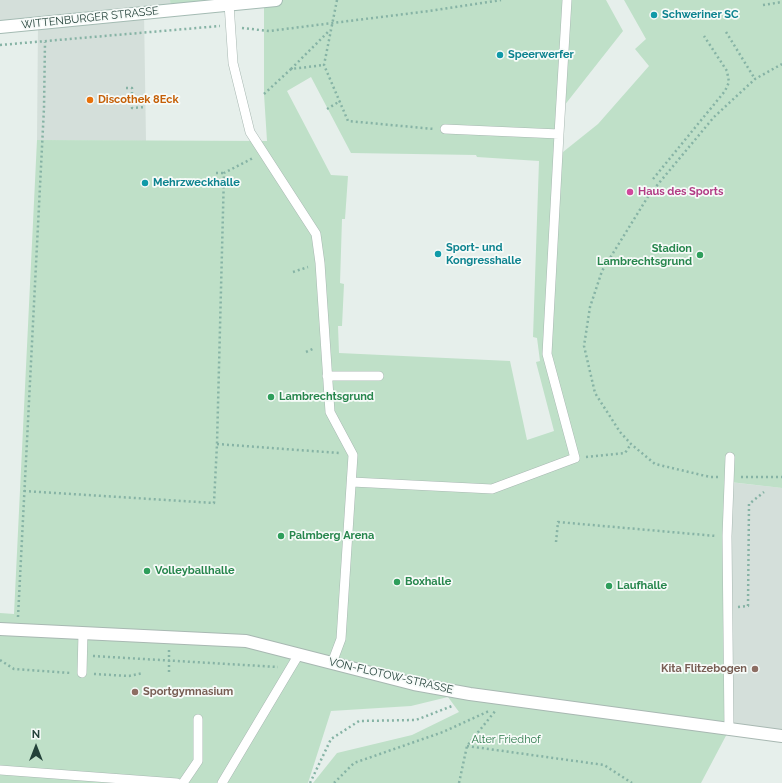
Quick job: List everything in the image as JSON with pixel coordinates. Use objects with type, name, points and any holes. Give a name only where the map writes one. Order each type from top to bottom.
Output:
[{"type":"street","name":"WITTENBURGER STRASSE","points":[[0,27],[276,0]]},
{"type":"street","name":"VON-FLOTOW-STRASSE","points":[[0,629],[246,641],[414,684],[470,694],[782,736]]},
{"type":"lane","points":[[352,482],[492,489],[575,458],[547,354],[567,0]]},
{"type":"lane","points":[[229,4],[233,63],[250,132],[316,234],[320,263],[330,412],[353,454],[341,639],[332,662]]},
{"type":"lane","points":[[445,129],[560,134]]},
{"type":"lane","points":[[327,376],[379,376]]},
{"type":"lane","points":[[729,730],[727,536],[730,457]]},
{"type":"lane","points":[[82,673],[83,633]]},
{"type":"lane","points":[[222,783],[299,654]]},
{"type":"lane","points":[[183,783],[198,761],[198,720]]},
{"type":"lane","points":[[0,770],[177,783]]},
{"type":"path","points":[[337,0],[324,65],[348,121],[445,129]]},
{"type":"path","points":[[0,45],[230,25],[247,29],[269,31],[502,0]]},
{"type":"path","points":[[763,6],[782,2]]},
{"type":"path","points":[[264,94],[331,29]]},
{"type":"path","points":[[726,32],[755,79]]},
{"type":"path","points":[[653,179],[724,91],[729,82],[727,71],[704,36]]},
{"type":"path","points":[[17,630],[44,108],[45,42]]},
{"type":"path","points":[[710,477],[655,464],[631,444],[596,393],[584,346],[590,307],[602,271],[649,195],[714,117],[755,79],[782,64]]},
{"type":"path","points":[[291,69],[324,65]]},
{"type":"path","points":[[126,88],[132,88],[132,108],[145,107]]},
{"type":"path","points":[[327,109],[340,101]]},
{"type":"path","points":[[216,173],[224,173],[265,153]]},
{"type":"path","points":[[24,491],[214,503],[217,444],[224,173]]},
{"type":"path","points":[[217,444],[353,454]]},
{"type":"path","points":[[575,458],[625,453],[631,444]]},
{"type":"path","points":[[745,477],[782,477]]},
{"type":"path","points":[[728,608],[748,606],[749,504],[764,492]]},
{"type":"path","points":[[556,542],[558,522],[727,536]]},
{"type":"path","points":[[82,656],[279,667]]},
{"type":"path","points":[[169,660],[169,675]]},
{"type":"path","points":[[310,783],[331,740],[359,720],[416,720],[458,703]]},
{"type":"path","points":[[334,783],[354,763],[443,732],[499,706],[467,746],[459,783]]},
{"type":"path","points":[[467,746],[604,765],[632,783]]},
{"type":"shaded area","points":[[0,0],[170,0],[171,10],[144,12],[146,141],[37,140],[38,23],[0,27]]},
{"type":"shaded area","name":"Kita Flitzebogen","points":[[729,482],[782,488],[782,736],[729,730]]},
{"type":"green space","name":"Lambrechtsgrund","points":[[170,0],[606,0],[623,31],[560,111],[558,156],[598,124],[649,66],[635,49],[646,39],[624,0],[782,0],[782,488],[730,482],[729,730],[701,783],[313,783],[337,753],[412,735],[459,712],[448,697],[411,706],[331,711],[308,783],[0,783],[0,613],[14,614],[37,140],[267,141],[264,94],[264,1],[171,10]],"holes":[[[311,77],[351,153],[476,155],[477,157],[539,161],[533,337],[537,338],[540,361],[536,362],[554,431],[527,440],[510,361],[339,353],[338,326],[342,326],[344,284],[340,283],[342,219],[345,219],[348,176],[331,175],[287,91]]]},
{"type":"place","name":"Schweriner SC","points":[[654,15]]},
{"type":"place","name":"Speerwerfer","points":[[500,55]]},
{"type":"place","name":"Discothek 8Eck","points":[[90,100]]},
{"type":"place","name":"Mehrzweckhalle","points":[[145,183]]},
{"type":"place","name":"Haus des Sports","points":[[630,192]]},
{"type":"place","name":"Sport- und Kongresshalle","points":[[438,254]]},
{"type":"place","name":"Stadion Lambrechtsgrund","points":[[700,255]]},
{"type":"place","name":"Lambrechtsgrund","points":[[271,397]]},
{"type":"place","name":"Palmberg Arena","points":[[281,536]]},
{"type":"place","name":"Volleyballhalle","points":[[147,571]]},
{"type":"place","name":"Boxhalle","points":[[397,582]]},
{"type":"place","name":"Laufhalle","points":[[609,586]]},
{"type":"place","name":"Kita Flitzebogen","points":[[755,669]]},
{"type":"place","name":"Sportgymnasium","points":[[135,692]]},
{"type":"park label","name":"Alter Friedhof","points":[[506,740]]}]
